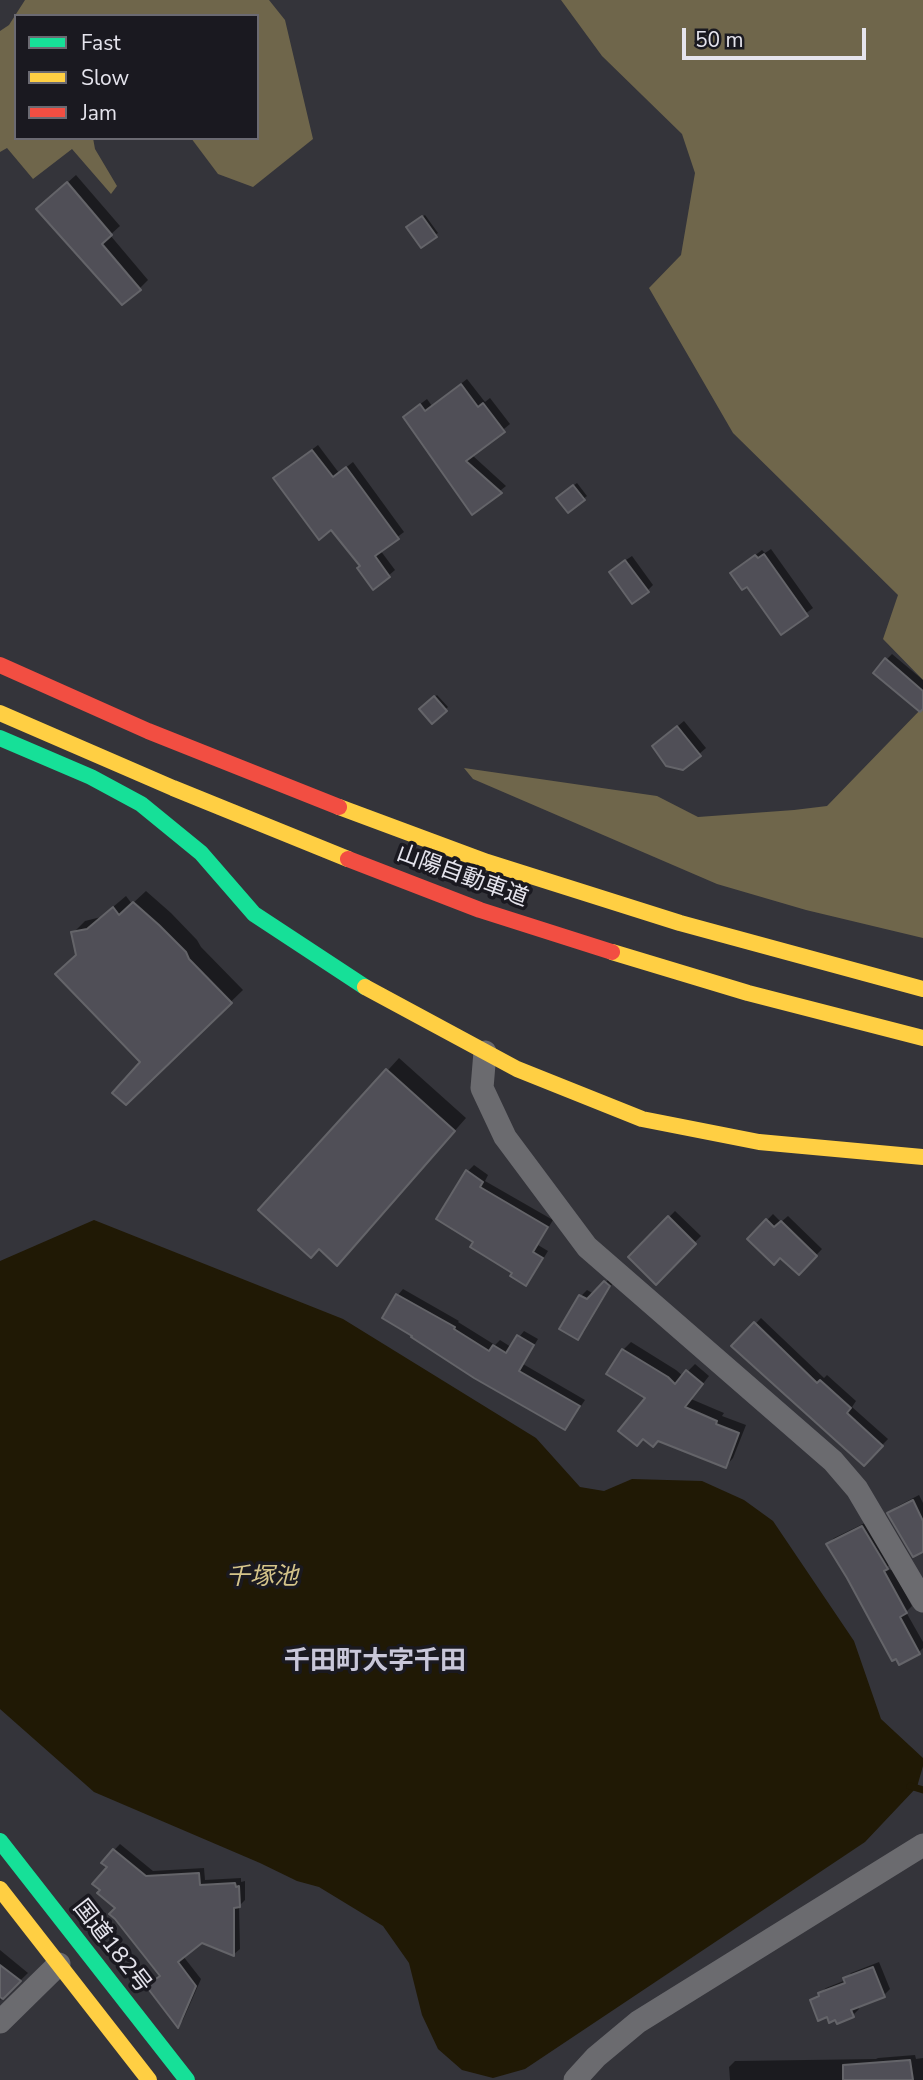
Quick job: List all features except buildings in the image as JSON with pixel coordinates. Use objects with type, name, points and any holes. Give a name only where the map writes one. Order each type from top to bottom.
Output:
[{"type":"main road","name":"山陽自動車道","points":[[0,666],[148,731],[296,791],[487,862],[680,923],[923,989]]},
{"type":"main road","name":"山陽自動車道","points":[[0,713],[126,769],[467,905],[663,969],[862,1024],[923,1038]]},
{"type":"main road","points":[[0,738],[91,777],[141,804],[201,853],[254,914],[363,986],[517,1069],[642,1119],[759,1142],[923,1157]]},
{"type":"main road","name":"国道182号","points":[[0,1841],[187,2080]]},
{"type":"main road","points":[[0,1889],[149,2080]]},
{"type":"street","points":[[485,1052],[482,1087],[505,1137],[587,1247],[833,1461],[857,1489],[923,1601]]},
{"type":"street","points":[[575,2080],[596,2057],[638,2022],[923,1845]]},
{"type":"street","points":[[0,2022],[59,1964]]},
{"type":"shaded area","points":[[25,0],[269,0],[285,20],[313,139],[253,187],[218,174],[192,140],[259,140],[259,14],[16,14]]},
{"type":"shaded area","points":[[561,0],[923,0],[923,680],[883,639],[898,595],[733,433],[649,288],[681,255],[695,173],[682,134],[602,56]]},
{"type":"shaded area","points":[[14,17],[14,140],[93,140],[95,149],[117,186],[111,194],[72,149],[33,179],[7,148],[0,152],[0,31]]},
{"type":"shaded area","points":[[923,707],[923,938],[806,910],[717,884],[473,779],[464,768],[657,796],[698,817],[827,806]]},
{"type":"water","name":"千塚池","points":[[94,1220],[343,1319],[536,1438],[580,1487],[604,1491],[632,1479],[702,1481],[744,1500],[773,1521],[854,1641],[881,1719],[923,1758],[917,1787],[865,1842],[525,2069],[493,2078],[462,2070],[438,2049],[422,2015],[409,1963],[383,1926],[319,1887],[297,1881],[94,1792],[0,1709],[0,1261]]},
{"type":"waterway","points":[[910,1786],[923,1790]]},
{"type":"traffic: fast","points":[[0,738],[91,777],[141,804],[201,853],[254,914],[365,987]]},
{"type":"traffic: fast","points":[[0,1841],[187,2080]]},
{"type":"traffic: slow","points":[[0,713],[173,788],[348,859]]},
{"type":"traffic: slow","points":[[339,807],[487,862],[680,923],[923,989]]},
{"type":"traffic: slow","points":[[612,952],[748,993],[923,1038]]},
{"type":"traffic: slow","points":[[365,987],[517,1069],[642,1119],[759,1142],[923,1157]]},
{"type":"traffic: slow","points":[[0,1889],[149,2080]]},
{"type":"traffic: jam","points":[[0,665],[148,731],[339,807]]},
{"type":"traffic: jam","points":[[348,859],[480,910],[612,952]]},
{"type":"district","name":"千田町大字千田","points":[[375,1663]]}]
